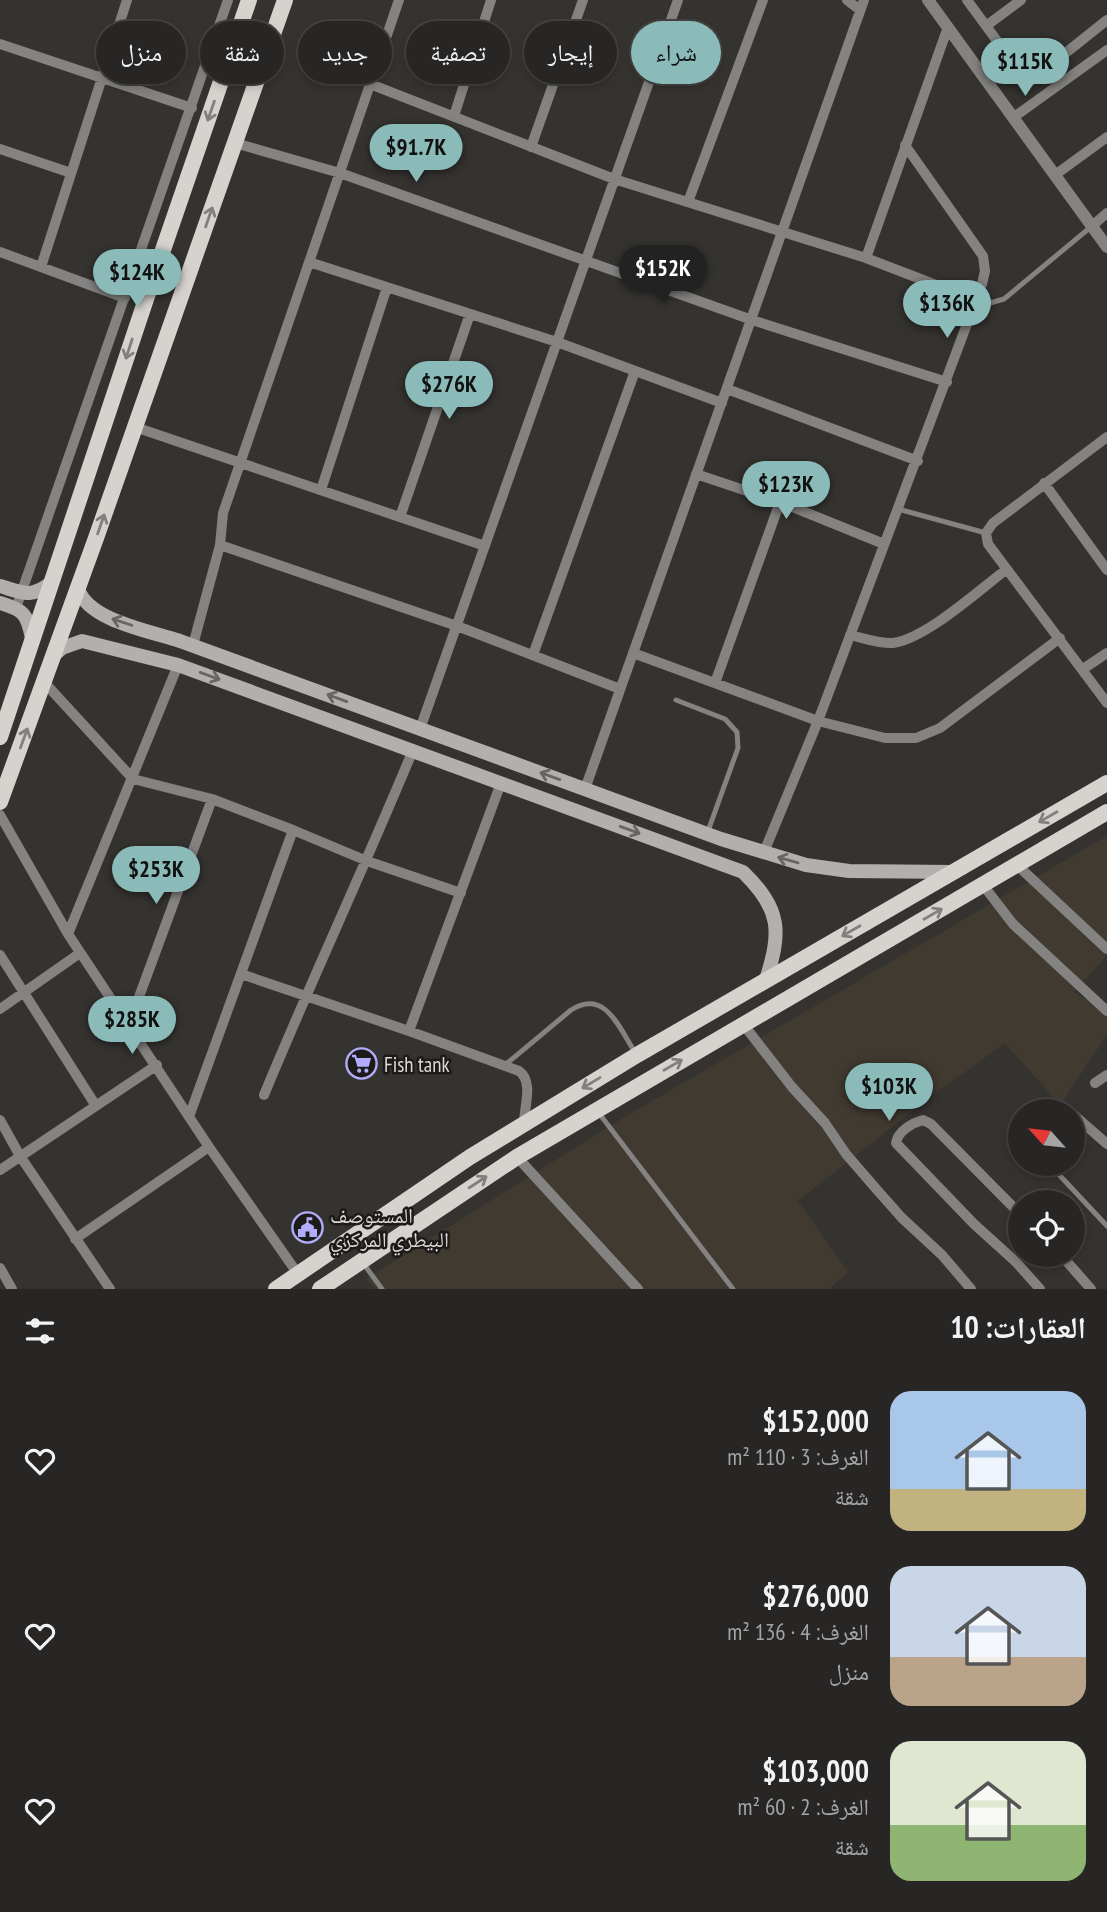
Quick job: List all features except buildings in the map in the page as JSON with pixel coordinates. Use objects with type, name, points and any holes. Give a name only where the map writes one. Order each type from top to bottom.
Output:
[{"type":"main road","points":[[0,737],[249,0]]},
{"type":"main road","points":[[0,802],[78,589],[285,0]]},
{"type":"main road","points":[[60,556],[71,550],[78,550],[86,557],[87,563]]},
{"type":"main road","points":[[0,586],[30,594],[41,591],[52,582]]},
{"type":"main road","points":[[78,589],[87,605],[107,617],[193,645],[721,839],[806,865],[849,872],[953,872]]},
{"type":"main road","points":[[0,603],[16,608],[26,616],[32,638]]},
{"type":"main road","points":[[53,656],[62,648],[82,640],[178,665],[743,872],[758,887],[769,905],[776,925],[776,946],[766,981]]},
{"type":"main road","points":[[18,683],[20,691],[26,695],[37,696],[43,686]]},
{"type":"main road","points":[[462,768],[471,747]]},
{"type":"main road","points":[[276,1289],[470,1157],[637,1055],[1107,783]]},
{"type":"main road","points":[[320,1289],[517,1157],[1107,812]]},
{"type":"main road","points":[[713,860],[721,839]]},
{"type":"main road","points":[[615,1069],[629,1090]]},
{"type":"street","points":[[120,21],[127,0]]},
{"type":"street","points":[[16,608],[228,0]]},
{"type":"street","points":[[392,21],[399,0]]},
{"type":"street","points":[[454,116],[491,0]]},
{"type":"street","points":[[531,147],[583,0]]},
{"type":"street","points":[[420,729],[678,0]]},
{"type":"street","points":[[688,202],[763,0]]},
{"type":"street","points":[[585,789],[862,5],[847,0]]},
{"type":"street","points":[[929,0],[1107,247]]},
{"type":"street","points":[[967,0],[1028,83],[1107,20]]},
{"type":"street","points":[[986,26],[1021,0]]},
{"type":"street","points":[[866,258],[948,27]]},
{"type":"street","points":[[0,44],[96,76]]},
{"type":"street","points":[[1014,117],[1107,50]]},
{"type":"street","points":[[41,267],[100,84]]},
{"type":"street","points":[[120,84],[192,108]]},
{"type":"street","points":[[193,645],[220,545],[223,513],[370,84],[614,179],[866,258],[978,301]]},
{"type":"street","points":[[1055,175],[1107,137]]},
{"type":"street","points":[[235,143],[340,173],[751,320],[947,382]]},
{"type":"street","points":[[764,852],[818,721],[918,461],[978,301],[985,271],[983,256],[905,145]]},
{"type":"street","points":[[0,149],[71,173]]},
{"type":"street","points":[[1092,226],[1107,214]]},
{"type":"street","points":[[0,252],[125,298]]},
{"type":"street","points":[[309,262],[557,342],[722,403]]},
{"type":"street","points":[[321,490],[387,287]]},
{"type":"street","points":[[400,517],[470,314]]},
{"type":"street","points":[[533,655],[635,371]]},
{"type":"street","points":[[727,390],[918,461]]},
{"type":"street","points":[[135,426],[485,546]]},
{"type":"street","points":[[1107,437],[993,523],[986,533],[988,544],[1107,703]]},
{"type":"street","points":[[696,474],[779,502],[884,544]]},
{"type":"street","points":[[1044,483],[1107,570]]},
{"type":"street","points":[[715,683],[779,502]]},
{"type":"street","points":[[220,545],[457,625],[620,689]]},
{"type":"street","points":[[850,635],[889,643],[905,640],[928,628],[1007,569]]},
{"type":"street","points":[[633,653],[818,721],[886,738],[916,738],[940,728],[1060,638]]},
{"type":"street","points":[[1083,669],[1107,653]]},
{"type":"street","points":[[68,934],[178,665]]},
{"type":"street","points":[[43,686],[133,779],[212,799],[367,861],[461,893]]},
{"type":"street","points":[[264,1095],[413,750]]},
{"type":"street","points":[[410,1031],[501,783]]},
{"type":"street","points":[[129,1024],[212,799]]},
{"type":"street","points":[[0,815],[80,953],[190,1114],[209,1147],[298,1274]]},
{"type":"street","points":[[190,1114],[293,830]]},
{"type":"street","points":[[1017,865],[1107,949]]},
{"type":"street","points":[[983,885],[1013,924],[1107,1011]]},
{"type":"street","points":[[0,1009],[80,953]]},
{"type":"street","points":[[0,955],[96,1106]]},
{"type":"street","points":[[241,974],[410,1031],[523,1073],[528,1083],[524,1102],[524,1124]]},
{"type":"street","points":[[743,1024],[792,1087],[825,1123],[846,1154],[902,1218],[942,1255],[971,1289]]},
{"type":"street","points":[[0,1170],[157,1065]]},
{"type":"street","points":[[1095,1083],[1107,1075]]},
{"type":"street","points":[[0,1120],[20,1156],[110,1289]]},
{"type":"street","points":[[1008,1201],[931,1124],[923,1120],[899,1134],[896,1143],[974,1224],[1008,1255]]},
{"type":"street","points":[[1085,1125],[1107,1144]]},
{"type":"street","points":[[75,1239],[209,1147]]},
{"type":"street","points":[[517,1157],[638,1289]]},
{"type":"street","points":[[1020,1267],[1040,1289]]},
{"type":"street","points":[[1072,1267],[1091,1289]]},
{"type":"street","points":[[0,1268],[12,1289]]},
{"type":"lane","points":[[978,301],[990,303],[1004,299],[1092,226]]},
{"type":"lane","points":[[898,509],[986,533]]},
{"type":"lane","points":[[676,700],[725,719],[737,732],[738,748],[707,834]]},
{"type":"lane","points":[[505,1065],[571,1010],[590,1001],[600,1004],[607,1011],[637,1055]]},
{"type":"lane","points":[[596,1110],[733,1289]]},
{"type":"lane","points":[[1060,1176],[1107,1226]]},
{"type":"lane","points":[[362,1261],[382,1289]]},
{"type":"shaded area","points":[[1107,836],[1107,955],[1074,992],[1107,1012],[1107,1035],[1064,1099],[1055,1099],[1005,1043],[929,1098],[798,1201],[848,1272],[829,1289],[375,1289],[366,1279],[616,1122]]},
{"type":"place","name":"Fish tank","points":[[361,1064]]},
{"type":"place","name":"المستوصف البيطري المركزي","points":[[307,1227]]}]
